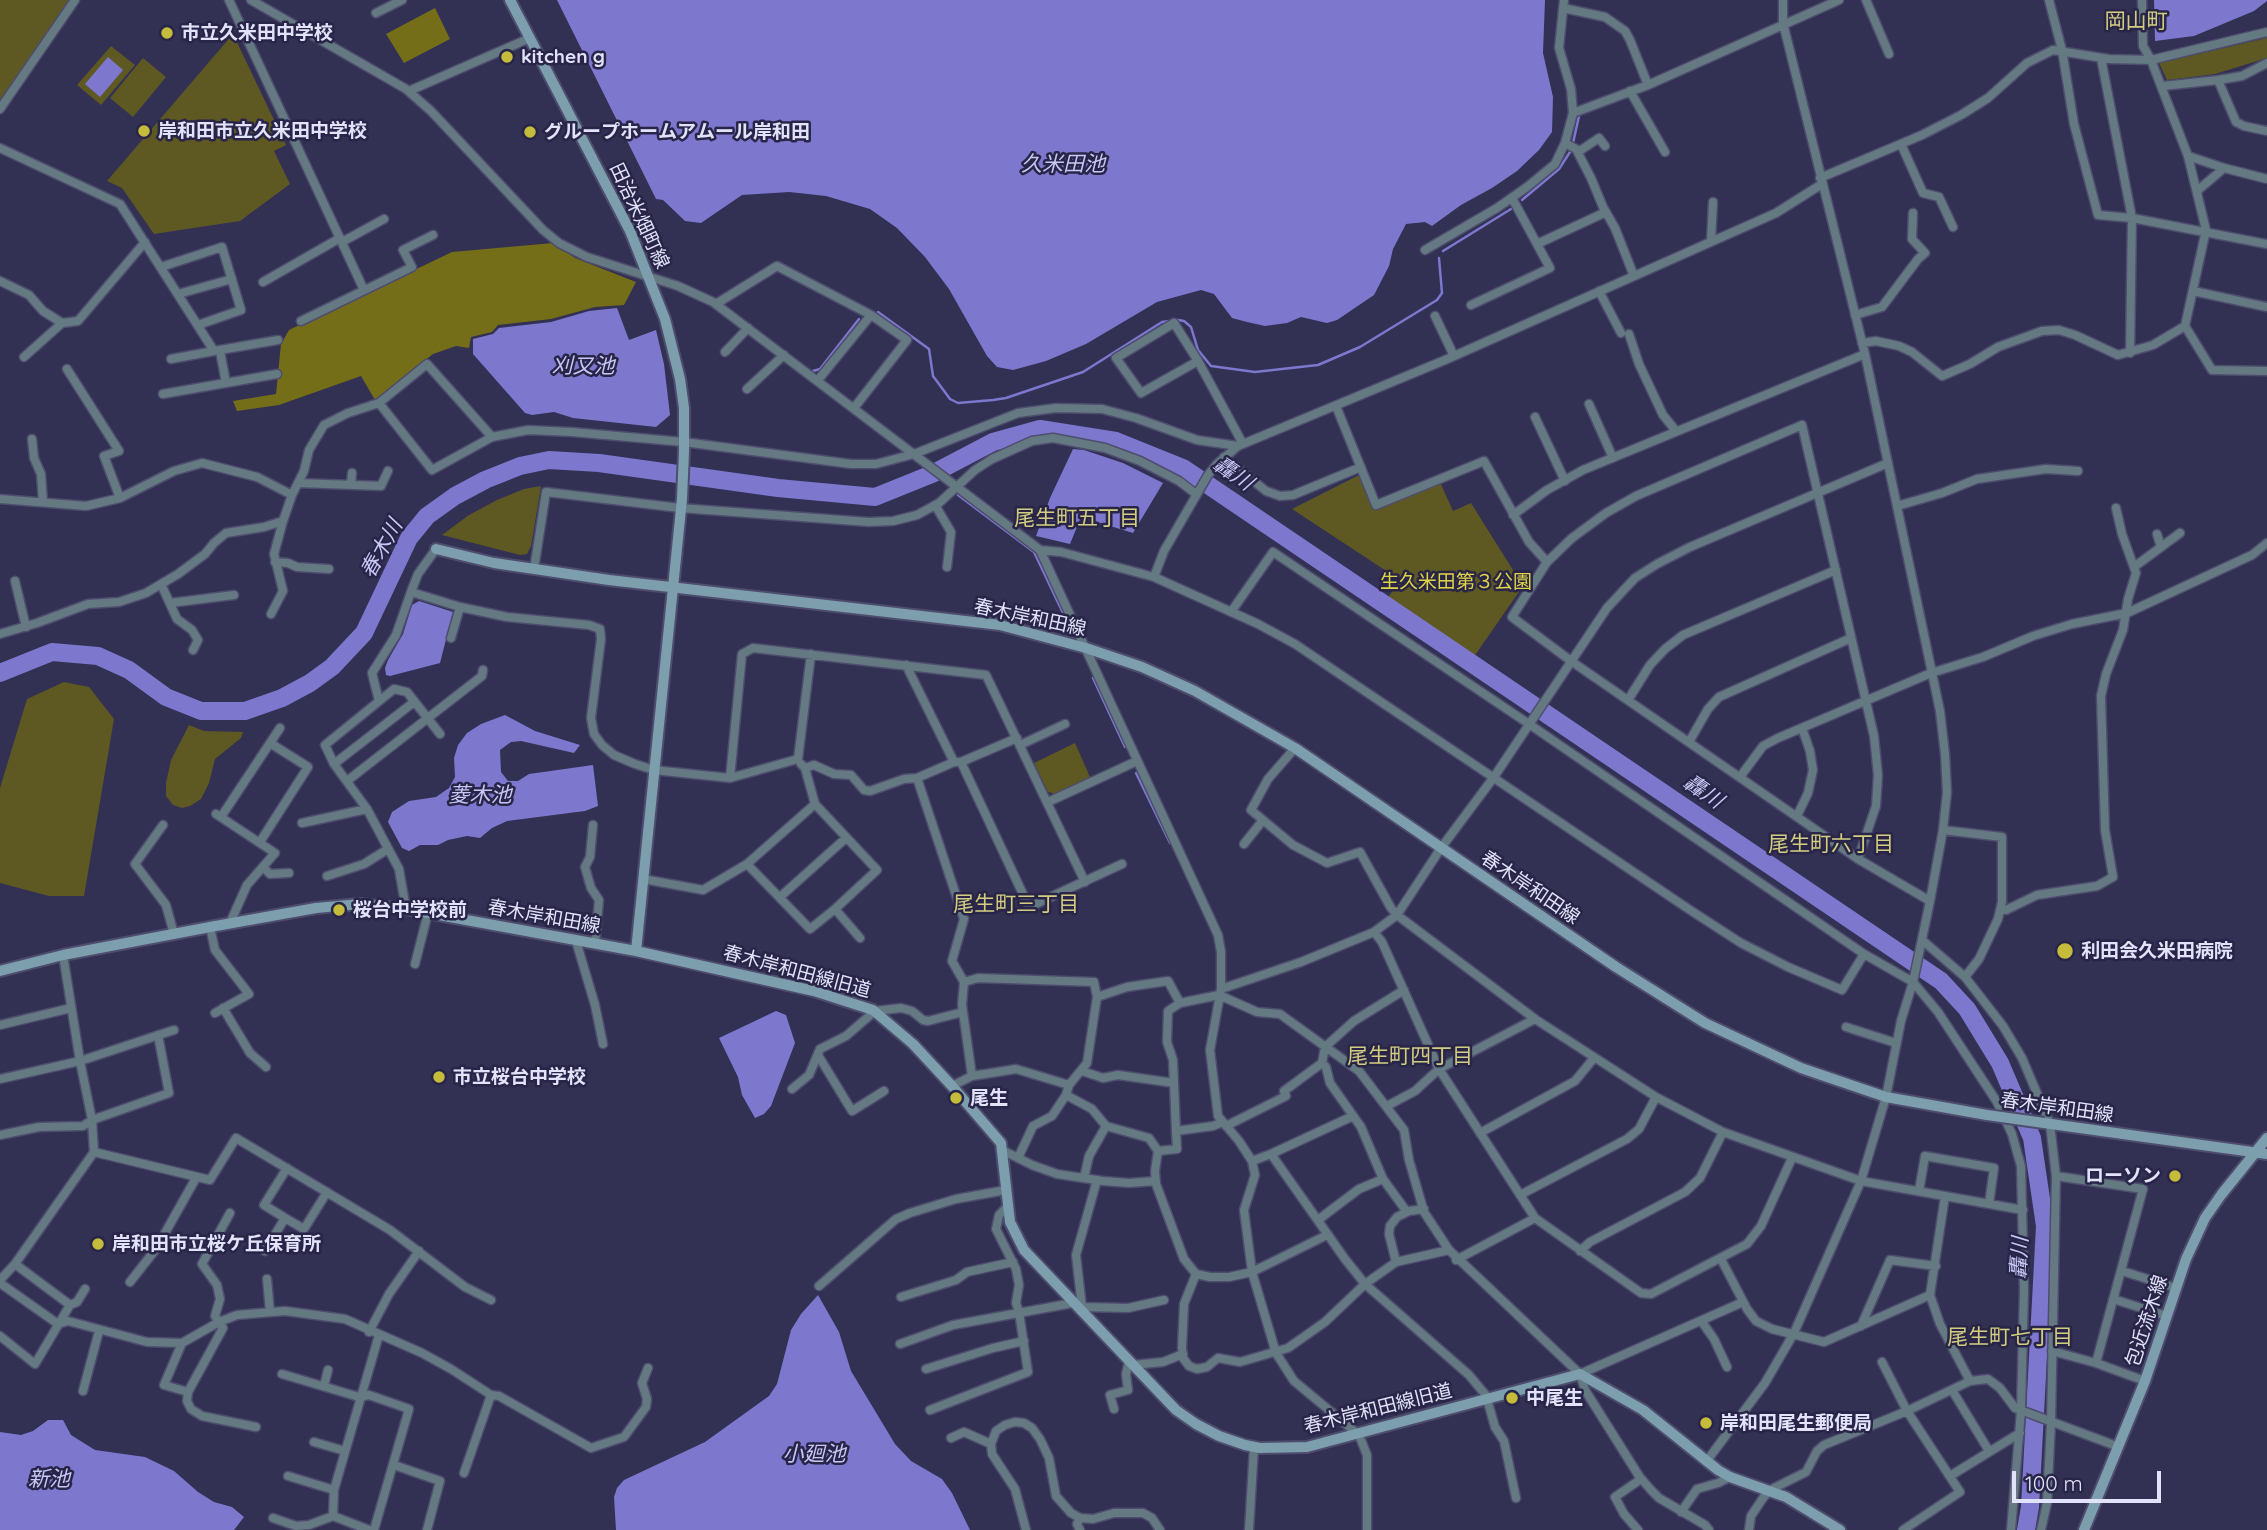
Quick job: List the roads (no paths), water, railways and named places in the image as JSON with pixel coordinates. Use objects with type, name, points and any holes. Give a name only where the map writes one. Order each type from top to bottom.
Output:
[{"type":"street","points":[[0,109],[75,0]]},
{"type":"street","points":[[229,0],[364,290]]},
{"type":"street","points":[[250,0],[409,91],[551,237],[587,257],[678,286],[716,304],[1041,550],[1218,935],[1221,952],[1220,992],[1210,1050],[1217,1116],[1252,1161],[1255,1175],[1244,1210],[1252,1272],[1276,1353],[1294,1381],[1359,1435],[1367,1455],[1367,1530]]},
{"type":"street","points":[[376,13],[402,0]]},
{"type":"street","name":"田治米畑町線","points":[[510,0],[630,231],[674,348],[684,408],[684,463],[680,508]]},
{"type":"street","points":[[1706,1462],[1766,1383],[1794,1334],[1861,1181],[1886,1097],[1896,1043],[1922,940],[1943,830],[1947,792],[1940,711],[1865,355],[1783,23],[1783,0]]},
{"type":"street","points":[[1573,113],[1648,85],[1839,0]]},
{"type":"street","points":[[1866,0],[1889,54]]},
{"type":"street","points":[[2049,0],[2062,50],[2074,124],[2098,215],[2206,230],[2267,244]]},
{"type":"street","points":[[2142,0],[2143,46],[2163,86],[2188,156],[2206,230],[2185,326],[2213,370],[2267,371]]},
{"type":"street","points":[[1424,250],[1512,198],[1555,164],[1565,143],[1573,113],[1572,89],[1559,48],[1564,4],[1605,17],[1625,31],[1648,85]]},
{"type":"street","points":[[1154,577],[1164,551],[1208,475],[1224,457],[1240,445],[1454,356],[1776,213],[1821,181],[1961,115],[1988,98],[2027,63],[2053,50],[2101,58],[2151,60],[2267,32]]},
{"type":"street","points":[[409,91],[530,38]]},
{"type":"street","points":[[2101,58],[2132,218],[2130,353]]},
{"type":"street","points":[[2163,86],[2242,76],[2267,63]]},
{"type":"street","points":[[2218,80],[2236,122],[2267,131]]},
{"type":"street","points":[[1630,92],[1665,152]]},
{"type":"street","points":[[1577,152],[1599,138],[1605,146]]},
{"type":"street","points":[[1565,143],[1577,152],[1615,228],[1634,275]]},
{"type":"street","points":[[1901,144],[1923,193],[1939,197],[1953,227]]},
{"type":"street","points":[[0,148],[120,204],[217,351],[226,383]]},
{"type":"street","points":[[2188,156],[2224,169],[2267,178]]},
{"type":"street","points":[[2197,191],[2224,169]]},
{"type":"street","points":[[1471,305],[1550,268],[1512,198]]},
{"type":"street","points":[[1711,242],[1713,202]]},
{"type":"street","points":[[1537,244],[1606,212]]},
{"type":"street","points":[[1855,316],[1882,307],[1918,258],[1925,253],[1912,239],[1913,213]]},
{"type":"street","points":[[263,282],[384,219]]},
{"type":"street","points":[[301,321],[412,267],[403,250],[433,235]]},
{"type":"street","points":[[24,357],[62,323],[78,321],[83,317],[102,290],[145,242]]},
{"type":"street","points":[[161,267],[222,247],[241,310],[198,325]]},
{"type":"street","points":[[716,304],[777,266],[871,316],[907,340],[854,408]]},
{"type":"street","points":[[178,294],[232,279]]},
{"type":"street","points":[[0,281],[29,295],[43,311],[62,323]]},
{"type":"street","points":[[1599,291],[1625,334],[1663,415],[1676,431]]},
{"type":"street","points":[[2193,292],[2267,307]]},
{"type":"street","points":[[818,380],[871,316]]},
{"type":"street","points":[[1436,316],[1454,356]]},
{"type":"street","points":[[1198,361],[1141,393],[1116,358],[1174,323],[1198,361],[1240,445]]},
{"type":"street","points":[[1862,343],[1876,341],[1899,346],[1912,352],[1942,376],[1998,348],[2042,331],[2059,330],[2075,335],[2118,355],[2153,345],[2185,326]]},
{"type":"street","points":[[724,352],[748,328]]},
{"type":"street","points":[[171,359],[278,340]]},
{"type":"street","points":[[747,389],[784,355]]},
{"type":"street","points":[[1513,515],[1547,491],[1613,458],[1865,355]]},
{"type":"street","points":[[271,614],[283,591],[274,554],[283,521],[309,450],[324,425],[348,413],[379,403],[426,364],[492,437]]},
{"type":"street","points":[[66,369],[119,451],[104,456],[120,498]]},
{"type":"street","points":[[163,394],[277,374]]},
{"type":"street","points":[[379,403],[432,470],[492,437],[528,430],[684,442],[851,464],[876,464],[914,454],[1018,413],[1056,408],[1102,409],[1197,440],[1240,445]]},
{"type":"street","points":[[1588,404],[1613,458]]},
{"type":"street","points":[[1336,406],[1376,505],[1484,461],[1513,515],[1547,562]]},
{"type":"street","points":[[1535,417],[1565,481]]},
{"type":"street","points":[[1858,859],[1877,796],[1874,736],[1802,425],[1636,496],[1589,525],[1547,562],[1512,617],[1858,859],[1930,901]]},
{"type":"street","points":[[534,569],[546,492],[680,508],[869,522],[893,521],[917,515],[935,505],[958,488],[975,470],[992,459],[1032,441],[1053,438],[1105,448],[1140,461],[1179,481],[1196,494]]},
{"type":"street","points":[[32,439],[34,458],[41,474],[43,502]]},
{"type":"street","points":[[1224,457],[1266,491],[1280,496],[1293,495],[1361,467]]},
{"type":"street","points":[[0,499],[86,506],[120,498],[174,471],[202,463],[257,477],[292,495]]},
{"type":"street","points":[[1158,1151],[1177,1149],[1173,1060],[1167,1042],[1167,1011],[1180,1003],[1220,992],[1374,932],[1397,915],[1441,848],[1494,777],[1607,608],[1635,578],[1690,547],[1888,463]]},
{"type":"street","points":[[1897,506],[1977,479],[2046,469],[2078,471]]},
{"type":"street","points":[[298,483],[381,486],[388,471]]},
{"type":"street","points":[[351,485],[352,473]]},
{"type":"street","points":[[935,505],[951,532],[947,568]]},
{"type":"street","points":[[636,951],[680,508]]},
{"type":"street","points":[[2000,910],[2006,910],[2037,895],[2097,886],[2113,877],[2105,830],[2101,696],[2106,674],[2123,630],[2136,573],[2116,508]]},
{"type":"street","points":[[0,634],[88,604],[118,603],[146,593],[205,554],[226,533],[283,521]]},
{"type":"street","points":[[2134,566],[2180,533]]},
{"type":"street","points":[[2157,534],[2161,547]]},
{"type":"street","points":[[1740,777],[1763,746],[1802,728],[1931,673],[1983,657],[2033,636],[2072,624],[2127,613],[2252,555],[2267,543]]},
{"type":"street","points":[[379,701],[372,673],[396,635],[418,574],[436,550]]},
{"type":"street","name":"春木岸和田線","points":[[436,550],[534,569],[672,588],[1000,625],[1086,648],[1142,667],[1195,691],[1295,748],[1616,967],[1704,1023],[1801,1068],[1886,1097],[2047,1124],[2267,1154]]},
{"type":"street","points":[[1041,550],[1061,552],[1154,577],[1286,639],[1730,936],[1788,967],[1842,990],[1864,954]]},
{"type":"street","points":[[1230,612],[1273,552],[1530,722],[1864,954],[1913,979],[1997,1102],[2012,1134],[2021,1166],[2021,1411],[2011,1530]]},
{"type":"street","points":[[275,562],[297,567],[329,569]]},
{"type":"street","points":[[1628,700],[1650,665],[1683,635],[1836,570]]},
{"type":"street","points":[[15,581],[26,626]]},
{"type":"street","points":[[161,584],[177,619],[192,630],[198,640],[193,650]]},
{"type":"street","points":[[411,592],[460,607],[507,617],[589,625],[600,629],[591,718],[594,734],[614,755],[654,770],[730,778],[797,758]]},
{"type":"street","points":[[170,603],[234,595]]},
{"type":"street","points":[[451,638],[460,607]]},
{"type":"street","points":[[1689,742],[1708,709],[1719,697],[1852,638]]},
{"type":"street","points":[[730,778],[742,654],[753,648],[986,675],[1085,882]]},
{"type":"street","points":[[747,864],[810,929],[877,870],[815,803],[804,768],[797,758],[811,654]]},
{"type":"street","points":[[906,665],[1029,908],[1122,864]]},
{"type":"street","points":[[347,781],[482,676],[483,670]]},
{"type":"street","points":[[406,909],[400,869],[367,809],[334,764],[325,745],[394,689],[407,692],[440,734]]},
{"type":"street","points":[[334,764],[414,702]]},
{"type":"street","points":[[804,768],[814,765],[834,774],[851,775],[864,790],[870,791],[904,779],[917,778],[1065,724]]},
{"type":"street","points":[[230,923],[247,886],[275,853],[218,815],[280,728]]},
{"type":"street","points":[[1797,816],[1808,793],[1813,770],[1802,728]]},
{"type":"street","points":[[260,842],[308,768],[270,743]]},
{"type":"street","points":[[1295,748],[1268,779],[1251,810],[1293,845],[1327,863],[1360,852],[1397,915],[1535,1019],[1594,1058],[1656,1097],[1723,1132],[1791,1158],[1861,1181],[2023,1210]]},
{"type":"street","points":[[1048,802],[1138,761]]},
{"type":"street","points":[[917,778],[964,919],[952,961],[964,982],[963,1012],[972,1076]]},
{"type":"street","points":[[643,879],[703,890],[747,864],[815,803]]},
{"type":"street","points":[[302,823],[367,809]]},
{"type":"street","points":[[1244,844],[1263,820]]},
{"type":"street","points":[[163,825],[135,864],[166,905],[174,934]]},
{"type":"street","points":[[593,825],[590,857],[585,867],[599,900],[595,944]]},
{"type":"street","points":[[1943,830],[2003,837],[2004,868],[2000,910],[1979,959],[1965,977]]},
{"type":"street","points":[[780,897],[846,838]]},
{"type":"street","points":[[327,876],[364,864],[388,849]]},
{"type":"street","points":[[263,867],[270,874],[289,873]]},
{"type":"street","name":"春木岸和田線","points":[[0,971],[63,955],[338,904],[406,909],[636,951]]},
{"type":"street","points":[[835,909],[860,938]]},
{"type":"street","points":[[415,964],[428,913]]},
{"type":"street","points":[[210,927],[215,950],[248,994],[219,1010],[250,1053],[266,1067]]},
{"type":"street","points":[[1374,932],[1382,943],[1439,1069],[1535,1218],[1641,1293],[1651,1294],[1747,1244],[1761,1226],[1791,1158]]},
{"type":"street","points":[[1922,940],[1965,977],[2003,1026],[2022,1058],[2047,1124],[2056,1177],[2051,1422],[2047,1503],[2041,1530]]},
{"type":"street","points":[[576,941],[595,1005],[603,1044]]},
{"type":"street","name":"春木岸和田線旧道","points":[[636,951],[797,986],[875,1011],[913,1044],[1001,1143],[1010,1222],[1024,1250],[1185,1417],[1219,1436],[1254,1447],[1307,1447],[1580,1374]]},
{"type":"street","points":[[58,1324],[0,1282],[94,1152],[93,1119],[80,1060],[63,955]]},
{"type":"street","points":[[964,982],[978,978],[1094,982],[1097,997],[1087,1063],[1069,1085],[1066,1095],[1052,1116],[1033,1126],[1018,1158]]},
{"type":"street","points":[[1097,997],[1127,987],[1168,981],[1180,1003]]},
{"type":"street","points":[[1176,1131],[1225,1124],[1286,1096],[1284,1091],[1322,1063],[1325,1047],[1354,1021],[1404,990]]},
{"type":"street","points":[[1220,992],[1257,1012],[1280,1014],[1359,1071],[1404,1130],[1409,1160],[1424,1209],[1449,1250],[1580,1374],[1643,1410],[1706,1462],[1730,1477],[1786,1497],[1840,1530]]},
{"type":"street","points":[[0,1026],[71,1008]]},
{"type":"street","points":[[792,1089],[809,1075],[826,1045],[846,1036],[875,1011],[901,1008],[928,1021],[963,1012]]},
{"type":"street","points":[[1387,1106],[1415,1091],[1439,1069],[1535,1019]]},
{"type":"street","points":[[1846,1027],[1896,1043]]},
{"type":"street","points":[[0,1079],[80,1060],[174,1030]]},
{"type":"street","points":[[0,1135],[39,1128],[83,1126],[93,1119],[169,1093],[158,1035]]},
{"type":"street","points":[[818,1055],[852,1111],[884,1091]]},
{"type":"street","points":[[1480,1133],[1575,1081],[1594,1058]]},
{"type":"street","points":[[1322,1063],[1326,1067],[1330,1083],[1361,1127],[1383,1179],[1407,1212]]},
{"type":"street","points":[[952,1086],[972,1076],[1016,1069],[1069,1085]]},
{"type":"street","points":[[1082,1071],[1103,1078],[1118,1075],[1174,1083]]},
{"type":"street","points":[[1066,1095],[1092,1109],[1106,1126],[1149,1138],[1158,1151],[1156,1181],[1168,1219],[1184,1259],[1196,1273],[1210,1277],[1229,1277],[1252,1272],[1327,1235]]},
{"type":"street","points":[[1520,1195],[1627,1139],[1639,1129],[1656,1097]]},
{"type":"street","points":[[1252,1161],[1353,1115]]},
{"type":"street","points":[[1084,1178],[1089,1156],[1106,1126]]},
{"type":"street","points":[[1580,1251],[1590,1242],[1685,1192],[1700,1178],[1723,1132]]},
{"type":"street","points":[[94,1152],[210,1180],[236,1138],[390,1230],[465,1287],[491,1300]]},
{"type":"street","name":"包近流木線","points":[[2084,1530],[2145,1381],[2186,1259],[2205,1218],[2267,1138]]},
{"type":"street","points":[[1002,1150],[1057,1174],[1129,1183],[1156,1181]]},
{"type":"street","points":[[1271,1154],[1365,1284],[1469,1375],[1488,1399],[1496,1427],[1504,1441],[1516,1498]]},
{"type":"street","points":[[1919,1191],[1925,1156],[1994,1168],[1989,1204]]},
{"type":"street","points":[[287,1168],[264,1205],[285,1219],[304,1229],[327,1192]]},
{"type":"street","points":[[2056,1177],[2143,1189],[2096,1363]]},
{"type":"street","points":[[130,1282],[156,1249],[196,1178]]},
{"type":"street","points":[[1318,1220],[1359,1189],[1383,1179]]},
{"type":"street","points":[[1078,1307],[1076,1255],[1097,1180]]},
{"type":"street","points":[[819,1286],[896,1219],[956,1199],[1006,1190]]},
{"type":"street","points":[[1945,1196],[1930,1296],[1940,1324],[1970,1381]]},
{"type":"street","points":[[930,1410],[1028,1372],[1016,1303],[1019,1285],[1013,1262],[996,1229],[999,1215],[1007,1208]]},
{"type":"street","points":[[1396,1262],[1390,1226],[1397,1217],[1407,1212],[1424,1209]]},
{"type":"street","points":[[230,1213],[202,1264],[217,1285],[220,1299],[215,1316],[223,1328],[188,1392],[187,1401],[191,1409],[202,1416],[256,1427]]},
{"type":"street","points":[[1457,1260],[1535,1218]]},
{"type":"street","points":[[265,1251],[285,1219]]},
{"type":"street","points":[[1196,1273],[1184,1304],[1182,1354],[1189,1366],[1197,1369],[1207,1367],[1218,1357],[1240,1362],[1288,1348],[1325,1322],[1365,1284],[1396,1262],[1449,1250]]},
{"type":"street","points":[[369,1332],[389,1294],[419,1251]]},
{"type":"street","points":[[1721,1259],[1743,1303],[1756,1321],[1772,1329],[1824,1342],[1930,1296]]},
{"type":"street","points":[[1861,1326],[1890,1260],[1936,1266]]},
{"type":"street","points":[[901,1297],[956,1280],[967,1272],[1013,1262]]},
{"type":"street","points":[[15,1264],[70,1304]]},
{"type":"street","points":[[2122,1271],[2176,1288]]},
{"type":"street","points":[[267,1279],[270,1312]]},
{"type":"street","points":[[0,1336],[35,1364],[70,1304],[77,1302],[85,1289]]},
{"type":"street","points":[[2113,1299],[2167,1316]]},
{"type":"street","points":[[900,1344],[953,1325],[1019,1312],[1078,1307],[1128,1308],[1164,1300]]},
{"type":"street","points":[[1580,1374],[1743,1303]]},
{"type":"street","points":[[58,1324],[68,1321],[147,1342],[182,1343],[237,1315],[285,1311],[345,1319],[442,1364],[491,1395],[499,1396],[591,1448],[624,1437],[646,1407],[647,1399],[642,1383],[648,1368]]},
{"type":"street","points":[[1702,1321],[1727,1367]]},
{"type":"street","points":[[83,1391],[99,1331]]},
{"type":"street","points":[[333,1516],[334,1490],[379,1335]]},
{"type":"street","points":[[926,1368],[1024,1341]]},
{"type":"street","points":[[182,1343],[164,1385],[188,1392]]},
{"type":"street","points":[[2052,1351],[2145,1381]]},
{"type":"street","points":[[1114,1409],[1110,1395],[1128,1390],[1126,1374],[1131,1363],[1163,1362],[1182,1354]]},
{"type":"street","points":[[1882,1362],[1907,1411],[1960,1492],[1903,1530]]},
{"type":"street","points":[[324,1386],[328,1370]]},
{"type":"street","points":[[273,1518],[296,1526],[309,1525],[333,1516],[371,1530],[394,1465],[409,1409],[369,1395],[359,1397],[282,1374]]},
{"type":"street","points":[[1580,1374],[1585,1390],[1641,1479],[1659,1498],[1709,1530]]},
{"type":"street","points":[[1749,1530],[1755,1508],[1770,1490],[1806,1472],[1817,1451],[1824,1445],[1907,1411],[1970,1381],[1988,1379],[2000,1388],[2015,1408],[2119,1447]]},
{"type":"street","points":[[1952,1390],[1989,1451]]},
{"type":"street","points":[[464,1473],[491,1395]]},
{"type":"street","points":[[1026,1530],[1015,1489],[992,1454],[991,1444],[996,1431],[1005,1424],[1015,1422],[1032,1428],[1049,1458],[1056,1496],[1061,1504],[1080,1518],[1093,1519],[1130,1511],[1143,1513],[1152,1518],[1160,1530]]},
{"type":"street","points":[[951,1438],[964,1432],[991,1444]]},
{"type":"street","points":[[1950,1476],[2020,1433]]},
{"type":"street","points":[[314,1442],[345,1451]]},
{"type":"street","points":[[1249,1530],[1254,1447]]},
{"type":"street","points":[[394,1465],[440,1481],[427,1530]]},
{"type":"street","points":[[288,1476],[334,1490]]},
{"type":"street","points":[[1681,1512],[1697,1489],[1730,1477]]},
{"type":"street","points":[[1638,1530],[1624,1514],[1615,1497],[1641,1479]]},
{"type":"street","points":[[1080,1518],[1077,1524],[1080,1530]]},
{"type":"water","name":"久米田池","points":[[557,0],[1545,0],[1543,53],[1553,97],[1552,132],[1539,150],[1517,171],[1432,226],[1425,222],[1406,224],[1374,295],[1337,320],[1327,323],[1301,317],[1287,323],[1265,326],[1232,318],[1214,294],[1201,290],[1157,302],[1086,344],[1046,361],[1013,370],[997,367],[987,356],[949,289],[925,257],[897,228],[870,209],[826,196],[789,192],[742,195],[701,223],[685,221],[663,200],[656,199]]},
{"type":"water","points":[[2154,0],[2267,1],[2254,11],[2194,36],[2155,41]]},
{"type":"water","points":[[108,57],[123,70],[100,97],[85,84]]},
{"type":"water","name":"刈又池","points":[[617,308],[629,340],[656,330],[664,364],[670,415],[656,427],[573,418],[554,412],[532,415],[525,413],[473,354],[473,339],[493,334],[499,328],[551,322],[589,311]]},
{"type":"water","points":[[1073,449],[1123,463],[1163,483],[1133,533],[1081,517],[1070,544],[1036,536]]},
{"type":"water","points":[[419,601],[453,612],[440,663],[386,675],[385,668],[403,634],[412,605]]},
{"type":"water","name":"菱木池","points":[[505,715],[535,731],[580,745],[574,753],[521,741],[511,742],[500,750],[501,772],[508,781],[518,781],[529,774],[593,765],[598,806],[585,811],[507,821],[480,838],[467,836],[438,845],[420,845],[409,851],[402,848],[388,822],[392,812],[409,801],[436,797],[449,788],[455,777],[454,758],[458,745],[467,733],[481,724]]},
{"type":"water","points":[[776,1011],[786,1015],[795,1043],[771,1106],[764,1114],[755,1118],[742,1095],[738,1077],[719,1038]]},
{"type":"water","name":"小廻池","points":[[818,1295],[839,1332],[851,1371],[895,1444],[911,1461],[942,1479],[970,1530],[616,1530],[614,1497],[624,1480],[705,1442],[769,1396],[777,1384],[791,1330]]},
{"type":"water","name":"新池","points":[[48,1420],[63,1420],[71,1435],[95,1450],[145,1457],[174,1471],[198,1492],[214,1502],[232,1507],[244,1517],[234,1530],[0,1530],[0,1432],[21,1435],[33,1431]]},
{"type":"waterway","points":[[1573,143],[1579,116]]},
{"type":"waterway","points":[[1522,200],[1559,169],[1572,149]]},
{"type":"waterway","points":[[1443,251],[1511,209]]},
{"type":"waterway","points":[[878,312],[929,349],[933,376],[950,399],[958,403],[993,400],[1083,372],[1162,322],[1178,320],[1191,327],[1198,350],[1211,366],[1255,372],[1318,365],[1360,347],[1437,300],[1442,293],[1439,258]]},
{"type":"waterway","points":[[813,371],[820,369],[859,319]]},
{"type":"waterway","name":"轟川","points":[[0,673],[52,652],[98,656],[129,670],[166,697],[201,711],[245,711],[282,698],[332,667],[364,633],[409,538],[427,516],[455,496],[485,480],[520,466],[549,460],[599,463],[778,488],[875,497],[932,474],[993,442],[1040,429],[1116,441],[1183,468],[1941,981],[1967,1009],[2000,1063],[2032,1138],[2045,1226],[2030,1507],[2026,1530]]},
{"type":"waterway","points":[[958,495],[1034,552],[1063,613]]},
{"type":"waterway","points":[[1093,678],[1125,747]]},
{"type":"waterway","points":[[1136,773],[1170,843]]},
{"type":"place","name":"市立久米田中学校","points":[[167,33]]},
{"type":"place","name":"kitchen g","points":[[507,57]]},
{"type":"place","name":"岸和田市立久米田中学校","points":[[144,131]]},
{"type":"place","name":"グループホームアムール岸和田","points":[[530,132]]},
{"type":"place","name":"桜台中学校前","points":[[339,910]]},
{"type":"place","name":"利田会久米田病院","points":[[2065,951]]},
{"type":"place","name":"市立桜台中学校","points":[[439,1077]]},
{"type":"place","name":"尾生","points":[[956,1098]]},
{"type":"place","name":"ローソン","points":[[2175,1176]]},
{"type":"place","name":"岸和田市立桜ケ丘保育所","points":[[98,1244]]},
{"type":"place","name":"中尾生","points":[[1512,1398]]},
{"type":"place","name":"岸和田尾生郵便局","points":[[1706,1423]]},
{"type":"district","name":"岡山町","points":[[2136,22]]},
{"type":"district","name":"尾生町五丁目","points":[[1077,519]]},
{"type":"district","name":"尾生町六丁目","points":[[1831,845]]},
{"type":"district","name":"尾生町三丁目","points":[[1016,905]]},
{"type":"district","name":"尾生町四丁目","points":[[1410,1057]]},
{"type":"district","name":"尾生町七丁目","points":[[2010,1338]]},
{"type":"water label","name":"春木川","points":[[382,549]]},
{"type":"park label","name":"生久米田第３公園","points":[[1456,582]]}]
